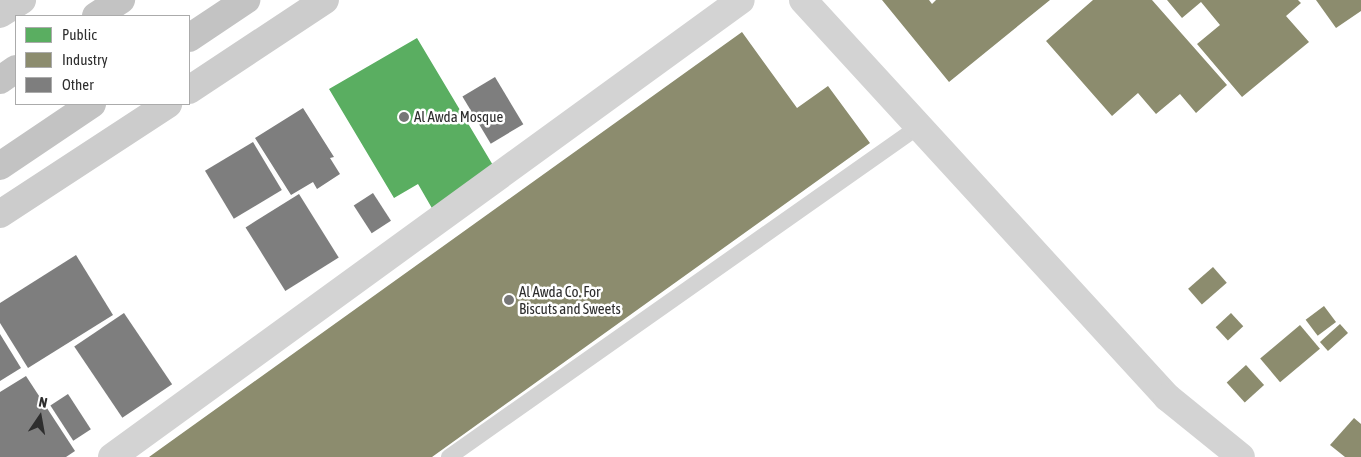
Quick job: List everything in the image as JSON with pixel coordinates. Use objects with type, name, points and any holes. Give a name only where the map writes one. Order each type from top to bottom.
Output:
[{"type":"highway","points":[[98,15],[121,0]]},
{"type":"highway","points":[[190,37],[246,0]]},
{"type":"highway","points":[[0,80],[15,71]]},
{"type":"highway","points":[[0,166],[91,105]]},
{"type":"main road","points":[[0,14],[22,0]]},
{"type":"main road","points":[[190,89],[325,0]]},
{"type":"main road","points":[[0,214],[166,105]]},
{"type":"street","points":[[112,457],[741,0]]},
{"type":"street","points":[[803,0],[1167,397],[1241,457]]},
{"type":"lane","points":[[449,457],[918,127]]},
{"type":"building: Public","name":"Al Awda Mosque","points":[[417,38],[497,172],[433,210],[418,184],[394,198],[329,89]]},
{"type":"building: Industry","points":[[882,0],[929,0],[932,4],[936,0],[1050,0],[949,82]]},
{"type":"building: Industry","points":[[1093,0],[1152,0],[1227,85],[1196,113],[1180,94],[1156,114],[1138,93],[1112,116],[1046,41]]},
{"type":"building: Industry","points":[[1167,0],[1298,0],[1301,3],[1286,16],[1309,42],[1242,97],[1197,44],[1220,25],[1201,2],[1182,18]]},
{"type":"building: Industry","points":[[1316,0],[1361,0],[1361,11],[1336,28]]},
{"type":"building: Industry","name":"Al Awda Co. For Biscuts and Sweets","points":[[742,32],[797,108],[828,86],[870,143],[432,457],[149,457]]},
{"type":"building: Industry","points":[[1213,267],[1227,283],[1202,304],[1188,289]]},
{"type":"building: Industry","points":[[1324,306],[1336,322],[1318,336],[1306,320]]},
{"type":"building: Industry","points":[[1231,313],[1243,326],[1228,340],[1216,327]]},
{"type":"building: Industry","points":[[1340,324],[1348,333],[1328,351],[1320,342]]},
{"type":"building: Industry","points":[[1300,325],[1320,349],[1280,382],[1260,358]]},
{"type":"building: Industry","points":[[1246,365],[1264,385],[1245,402],[1227,382]]},
{"type":"building: Industry","points":[[1354,418],[1361,424],[1361,457],[1345,457],[1330,445]]},
{"type":"building: Other","points":[[495,77],[523,124],[491,144],[462,97]]},
{"type":"building: Other","points":[[303,108],[334,157],[330,158],[340,174],[317,189],[313,182],[291,195],[255,138]]},
{"type":"building: Other","points":[[253,142],[282,190],[234,219],[205,171]]},
{"type":"building: Other","points":[[373,193],[391,221],[372,233],[354,206]]},
{"type":"building: Other","points":[[299,194],[339,258],[285,291],[246,227]]},
{"type":"building: Other","points":[[76,255],[113,315],[28,368],[0,323],[0,303]]},
{"type":"building: Other","points":[[124,313],[172,384],[122,418],[74,347]]},
{"type":"building: Other","points":[[0,334],[21,368],[0,381]]},
{"type":"building: Other","points":[[26,376],[75,451],[66,457],[0,457],[0,392]]},
{"type":"building: Other","points":[[68,394],[91,429],[73,441],[50,405]]},
{"type":"place","name":"Al Awda Mosque","points":[[404,117]]},
{"type":"place","name":"Al Awda Co. For Biscuts and Sweets","points":[[509,300]]}]
